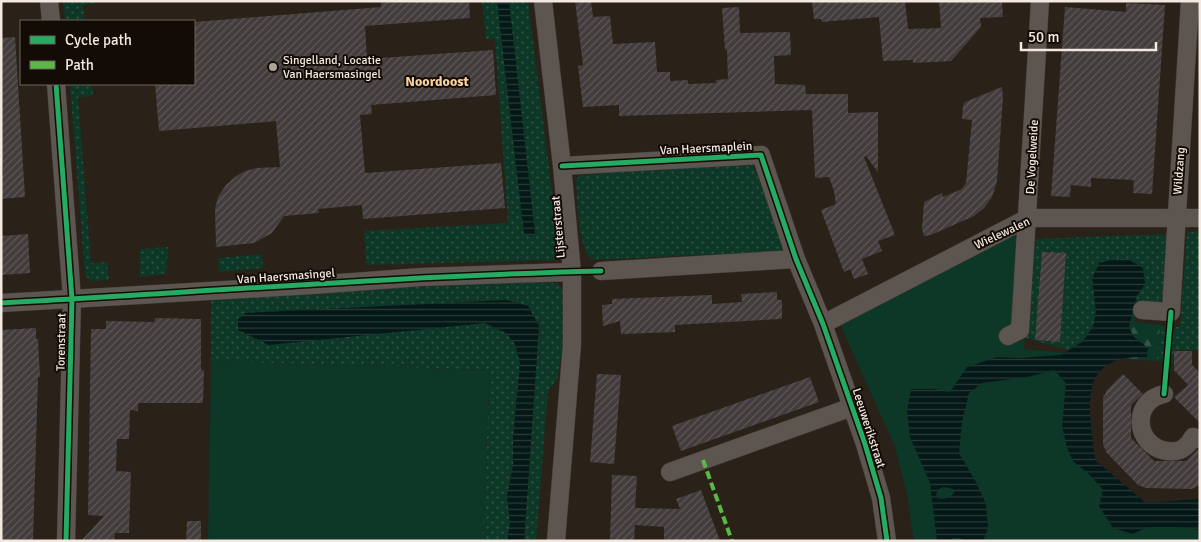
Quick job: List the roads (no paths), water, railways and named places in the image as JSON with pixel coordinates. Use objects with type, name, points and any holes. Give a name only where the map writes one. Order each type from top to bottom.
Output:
[{"type":"street","points":[[49,1],[51,20]]},
{"type":"street","name":"Lijsterstraat","points":[[543,1],[572,272],[572,344],[556,541]]},
{"type":"street","name":"De Vogelweide","points":[[1008,336],[1020,330],[1040,1]]},
{"type":"street","name":"Wildzang","points":[[1142,310],[1171,312],[1190,1]]},
{"type":"street","name":"Torenstraat","points":[[56,85],[72,299],[66,541]]},
{"type":"street","name":"Van Haersmaplein","points":[[562,166],[761,155],[796,259],[823,324]]},
{"type":"street","name":"Wielewalen","points":[[823,324],[1028,218],[1200,218]]},
{"type":"street","points":[[600,271],[796,259]]},
{"type":"street","name":"Van Haersmasingel","points":[[1,303],[421,277],[572,272]]},
{"type":"street","name":"Leeuwerikstraat","points":[[823,324],[865,444],[881,498],[887,541]]},
{"type":"street","points":[[1164,394],[1153,398],[1142,412],[1141,429],[1150,444],[1164,450],[1179,451],[1186,447],[1193,437],[1200,439]]},
{"type":"street","name":"Leeuwerikstraat","points":[[670,472],[852,407]]},
{"type":"place","name":"Singelland, Locatie Van Haersmasingel","points":[[273,67]]},
{"type":"district","name":"Noordoost","points":[[437,81]]}]
